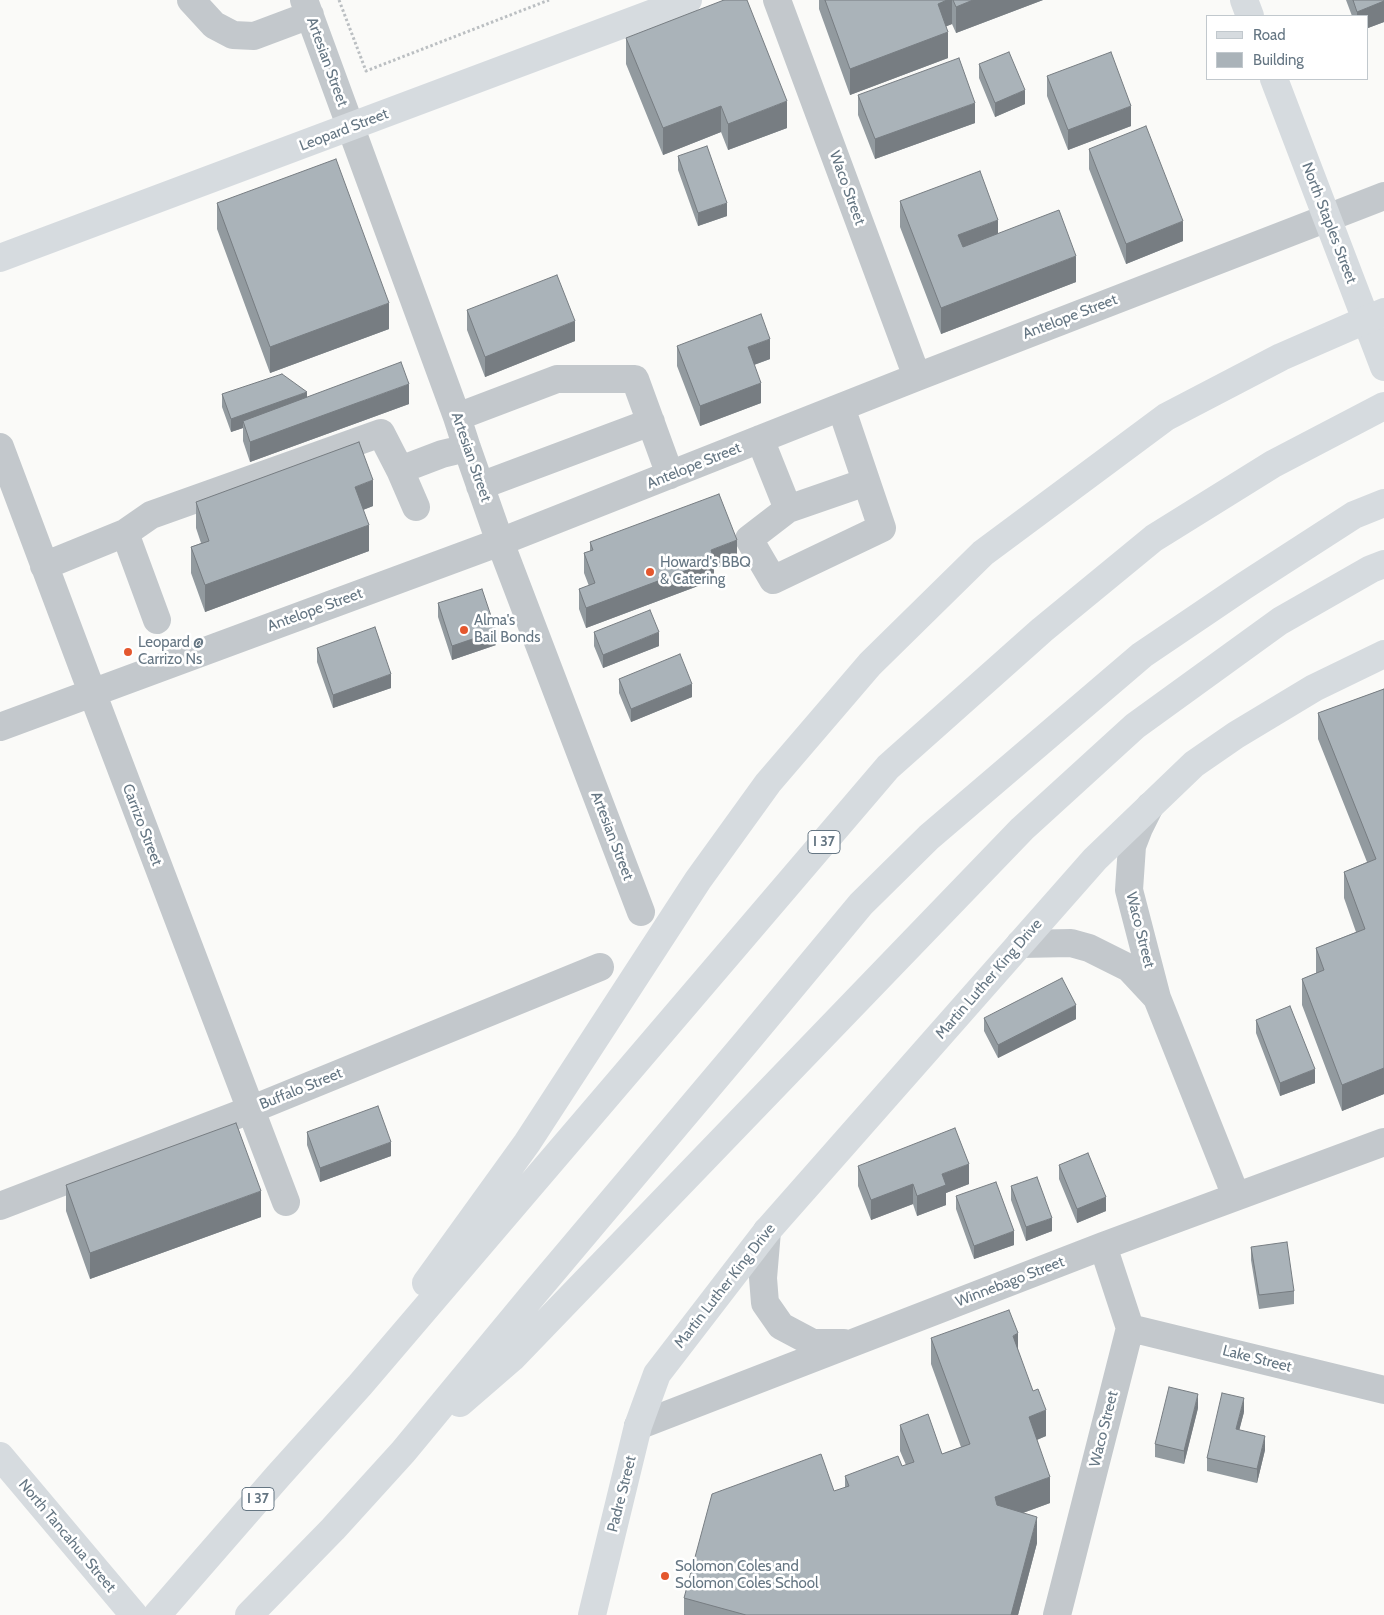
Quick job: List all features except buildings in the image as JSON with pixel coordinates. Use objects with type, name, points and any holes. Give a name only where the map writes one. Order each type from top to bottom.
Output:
[{"type":"main road","name":"Leopard Street","points":[[0,258],[688,0]]},
{"type":"main road","points":[[1244,0],[1250,15]]},
{"type":"main road","name":"North Staples Street","points":[[1274,80],[1384,367]]},
{"type":"main road","points":[[319,1431],[527,1143],[698,880],[768,783],[870,664],[983,553],[1166,417],[1281,357],[1384,312]]},
{"type":"main road","name":"I 37","points":[[157,1615],[360,1385],[888,767],[1042,630],[1154,538],[1273,464],[1384,406]]},
{"type":"main road","points":[[249,1615],[333,1529],[404,1452],[538,1288],[747,1042],[861,904],[929,836],[1142,655],[1346,520],[1384,503]]},
{"type":"main road","points":[[404,1452],[512,1358],[1022,829],[1135,726],[1280,621],[1371,569],[1384,564]]},
{"type":"main road","name":"Martin Luther King Drive","points":[[657,1374],[767,1231],[1095,859],[1194,764],[1314,688],[1384,654]]},
{"type":"main road","name":"Padre Street","points":[[592,1615],[638,1426],[657,1374]]},
{"type":"main road","name":"North Tancahua Street","points":[[0,1456],[134,1615]]},
{"type":"street","points":[[191,0],[214,26],[233,35],[254,36],[307,8]]},
{"type":"street","name":"Waco Street","points":[[777,0],[917,377]]},
{"type":"street","name":"Artesian Street","points":[[307,8],[457,417],[500,542],[642,912]]},
{"type":"street","name":"Antelope Street","points":[[0,726],[500,542],[917,377],[1384,196]]},
{"type":"street","points":[[457,417],[557,379],[635,379],[670,475]]},
{"type":"street","points":[[841,407],[882,528],[773,580],[749,539],[788,509],[866,482]]},
{"type":"street","points":[[480,486],[651,422]]},
{"type":"street","points":[[44,566],[124,533],[151,515],[381,433],[416,507]]},
{"type":"street","points":[[760,439],[788,509]]},
{"type":"street","name":"Carrizo Street","points":[[0,447],[286,1202]]},
{"type":"street","points":[[400,470],[442,454],[467,448]]},
{"type":"street","points":[[124,533],[157,620]]},
{"type":"street","name":"Waco Street","points":[[1150,806],[1132,846],[1129,890],[1157,998],[1236,1196]]},
{"type":"street","name":"Waco Street","points":[[1020,944],[1071,943],[1089,948],[1128,968],[1144,982],[1157,998]]},
{"type":"street","name":"Buffalo Street","points":[[0,1206],[250,1110],[600,967]]},
{"type":"street","name":"Winnebago Street","points":[[638,1426],[1103,1246],[1384,1142]]},
{"type":"street","points":[[767,1231],[763,1278],[765,1303],[781,1326],[813,1343],[853,1343]]},
{"type":"street","points":[[1103,1246],[1130,1328]]},
{"type":"street","name":"Waco Street","points":[[1057,1615],[1130,1328]]},
{"type":"street","name":"Lake Street","points":[[1130,1328],[1384,1390]]},
{"type":"path","points":[[339,0],[366,71],[549,0]]},
{"type":"place","name":"Howard's BBQ & Catering","points":[[650,572]]},
{"type":"place","name":"Alma's Bail Bonds","points":[[464,630]]},
{"type":"place","name":"Leopard @ Carrizo Ns","points":[[128,652]]},
{"type":"place","name":"Solomon Coles and Solomon Coles School","points":[[665,1576]]}]
